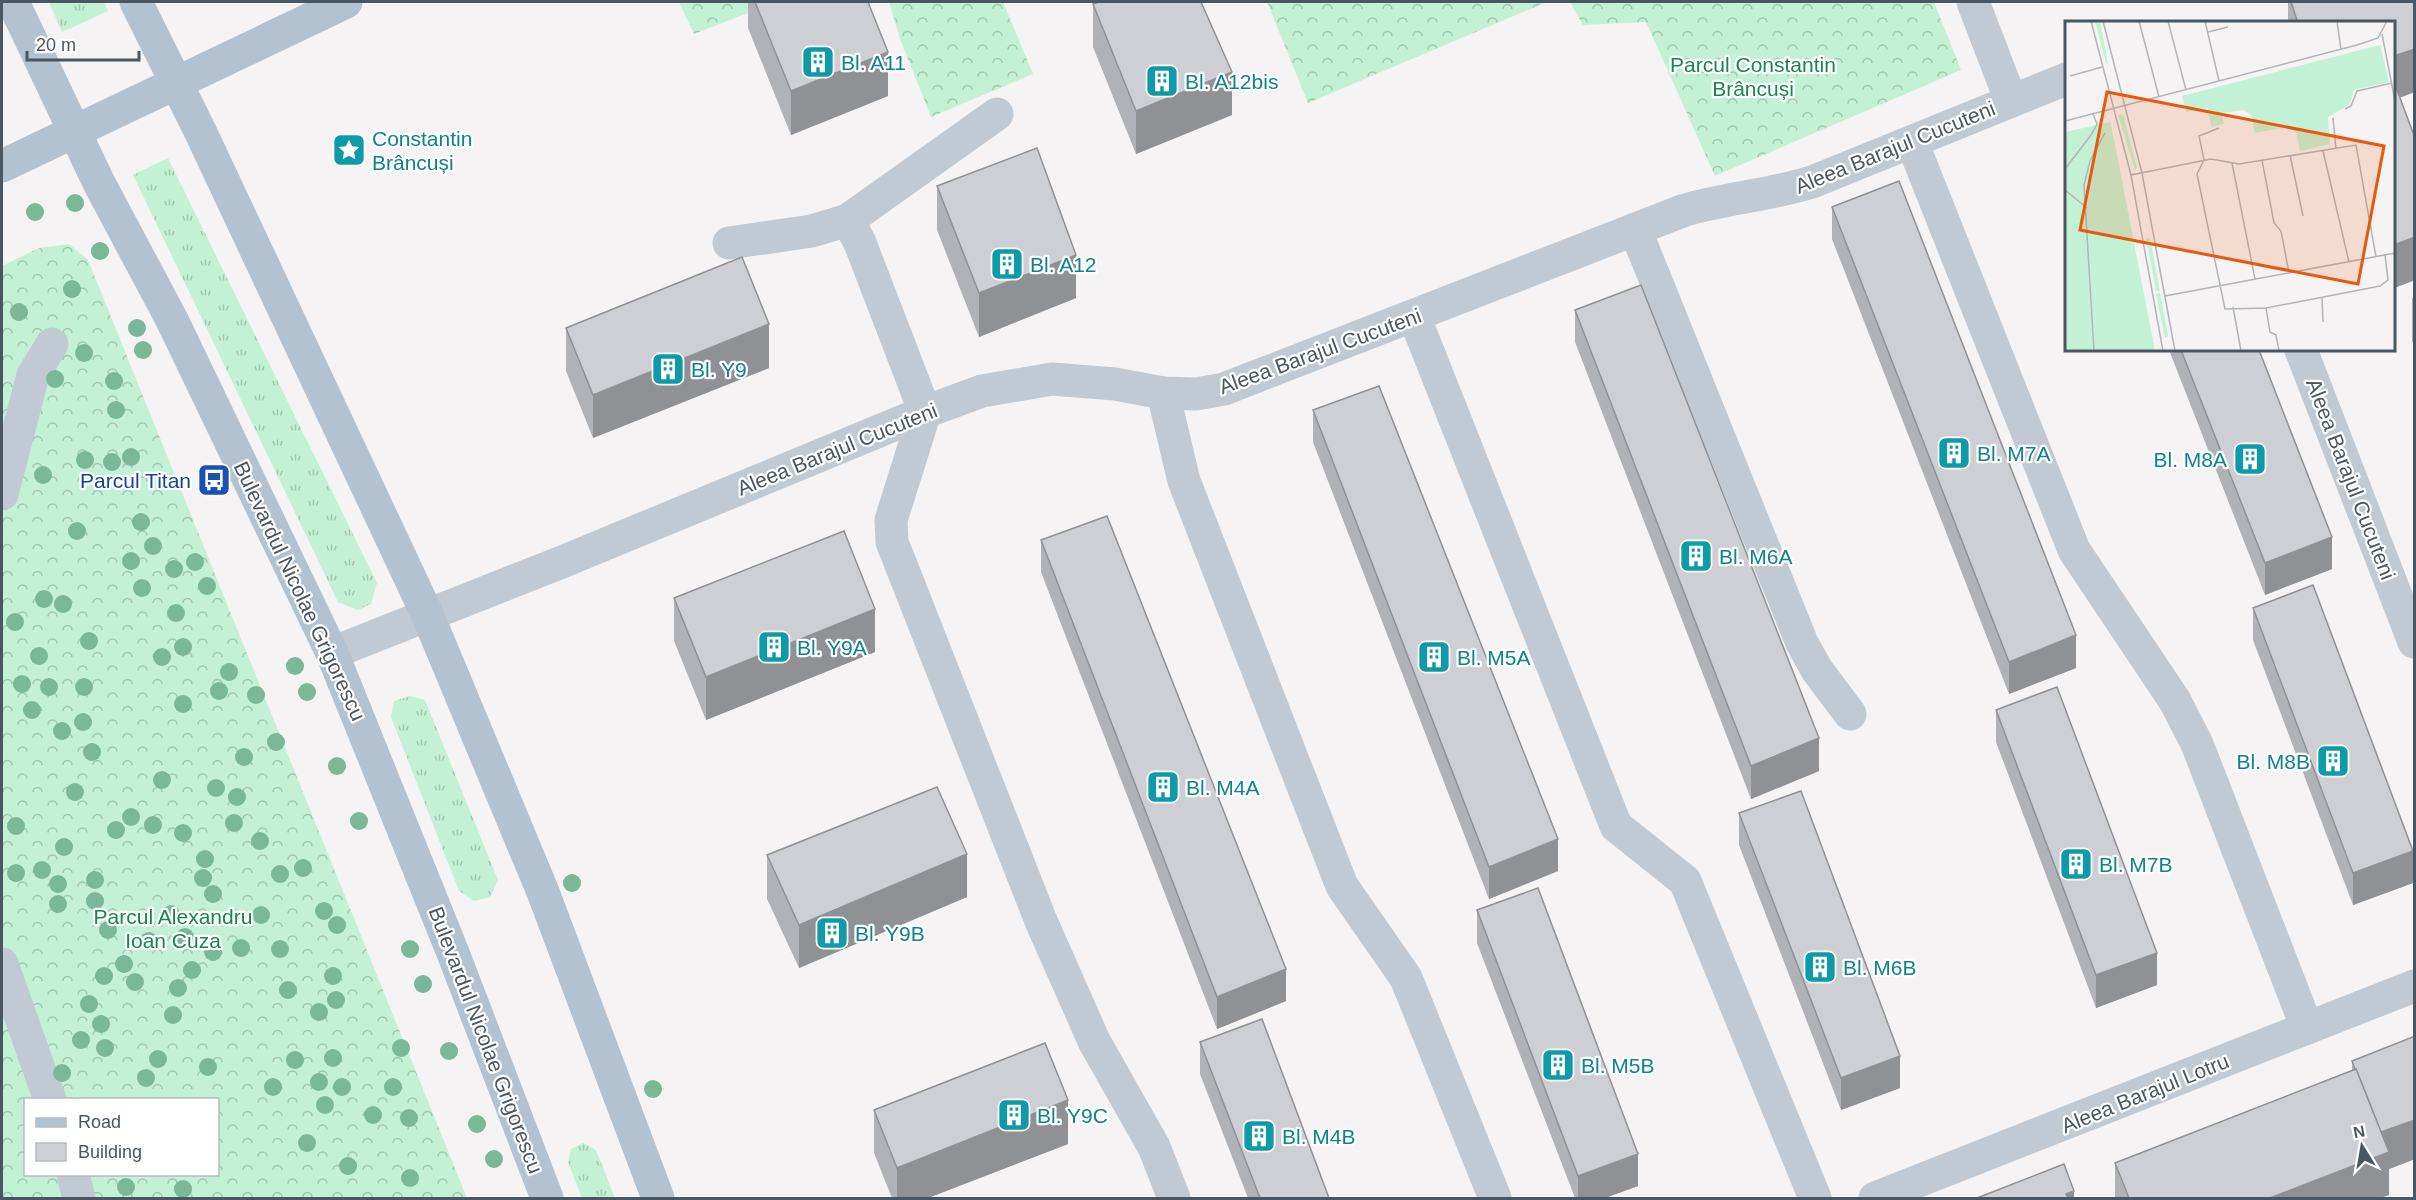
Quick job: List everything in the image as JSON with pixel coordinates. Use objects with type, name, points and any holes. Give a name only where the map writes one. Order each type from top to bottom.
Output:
[{"type":"main road","name":"Bulevardul Nicolae Grigorescu","points":[[13,2],[99,183],[172,320],[332,653],[453,953],[547,1198]]},
{"type":"main road","points":[[136,2],[177,83],[428,616],[543,892],[658,1198]]},
{"type":"main road","points":[[2,166],[346,2]]},
{"type":"street","points":[[1973,2],[2012,101]]},
{"type":"street","name":"Aleea Barajul Cucuteni","points":[[332,653],[428,616],[925,412],[982,391],[1052,379],[1115,384],[1163,393],[1196,394],[1224,389],[1684,210],[1804,185],[2065,80]]},
{"type":"street","points":[[729,243],[812,231],[848,220],[997,114]]},
{"type":"street","points":[[1912,142],[2074,550],[2175,701],[2197,744],[2307,1028]]},
{"type":"street","points":[[848,220],[860,243],[925,412],[891,520],[892,542],[1041,921],[1094,1041],[1154,1147],[1174,1198]]},
{"type":"street","points":[[1635,229],[1802,643],[1817,670],[1850,714]]},
{"type":"street","points":[[1414,316],[1616,826],[1685,881],[1815,1198]]},
{"type":"street","points":[[2,494],[33,375],[52,344]]},
{"type":"street","name":"Aleea Barajul Cucuteni","points":[[2301,351],[2415,642]]},
{"type":"street","points":[[1163,393],[1184,481],[1342,886],[1406,978],[1495,1198]]},
{"type":"street","points":[[2,964],[10,1002],[49,1098]]},
{"type":"street","name":"Aleea Barajul Lotru","points":[[1875,1198],[2415,986]]},
{"type":"street","points":[[74,1176],[79,1198]]},
{"type":"green space","points":[[49,2],[104,2],[108,11],[62,32]]},
{"type":"green space","points":[[679,2],[776,2],[694,34]]},
{"type":"green space","points":[[889,2],[1003,2],[1033,74],[931,117],[900,39]]},
{"type":"green space","points":[[1267,2],[1547,2],[1308,103]]},
{"type":"green space","name":"Parcul Constantin Brâncuși","points":[[1570,2],[1934,2],[1961,70],[1715,176],[1646,22],[1583,25]]},
{"type":"green space","points":[[168,158],[377,583],[371,604],[358,610],[338,602],[133,175]]},
{"type":"green space","name":"Parcul Alexandru Ioan Cuza","points":[[69,244],[88,260],[467,1198],[2,1198],[2,266],[39,248]]},
{"type":"green space","points":[[410,696],[425,700],[498,880],[490,897],[474,901],[459,891],[391,717],[394,701]]},
{"type":"green space","points":[[583,1143],[596,1150],[615,1198],[582,1198],[568,1162],[571,1149]]},
{"type":"building","points":[[755,2],[868,2],[888,52],[791,91]]},
{"type":"building","points":[[1099,2],[1201,2],[1232,72],[1136,111],[1093,4]]},
{"type":"building","points":[[2291,2],[2415,2],[2415,49],[2395,56],[2395,21],[2294,21],[2297,20]]},
{"type":"building","points":[[2397,90],[2415,138],[2415,237],[2395,245],[2395,91]]},
{"type":"building","points":[[1037,148],[1076,255],[979,293],[937,186]]},
{"type":"building","name":"Bl. M7A","points":[[1899,181],[2076,635],[2009,662],[1832,207]]},
{"type":"building","points":[[742,257],[769,324],[593,395],[566,328]]},
{"type":"building","name":"Bl. M6A","points":[[1641,285],[1819,738],[1751,766],[1575,310]]},
{"type":"building","name":"Bl. M8A","points":[[2181,351],[2259,351],[2332,537],[2265,563]]},
{"type":"building","name":"Bl. M5A","points":[[1379,386],[1558,839],[1489,867],[1313,410]]},
{"type":"building","name":"Bl. M4A","points":[[1107,516],[1286,969],[1217,997],[1041,540]]},
{"type":"building","points":[[844,531],[875,609],[706,677],[674,598]]},
{"type":"building","name":"Bl. M8B","points":[[2313,585],[2413,851],[2353,873],[2253,608]]},
{"type":"building","name":"Bl. M7B","points":[[2057,687],[2157,953],[2096,975],[1996,710]]},
{"type":"building","points":[[937,787],[967,854],[799,925],[767,855]]},
{"type":"building","name":"Bl. M6B","points":[[1801,791],[1900,1056],[1841,1078],[1739,813]]},
{"type":"building","name":"Bl. M5B","points":[[1538,888],[1638,1154],[1578,1176],[1477,910]]},
{"type":"building","name":"Bl. M4B","points":[[1262,1019],[1329,1198],[1260,1198],[1200,1042]]},
{"type":"building","points":[[2415,1036],[2415,1120],[2381,1132],[2352,1061]]},
{"type":"building","points":[[1045,1043],[1068,1100],[897,1168],[874,1110]]},
{"type":"building","points":[[2356,1069],[2389,1152],[2270,1198],[2129,1198],[2115,1163]]},
{"type":"building","points":[[2064,1164],[2074,1191],[2066,1194],[2068,1198],[1977,1198]]},
{"type":"place","name":"Bl. A11","points":[[818,62]]},
{"type":"place","name":"Bl. A12bis","points":[[1162,81]]},
{"type":"place","name":"Constantin Brâncuși","points":[[349,150]]},
{"type":"place","name":"Bl. A12","points":[[1007,264]]},
{"type":"place","name":"Bl. Y9","points":[[668,369]]},
{"type":"place","name":"Bl. M7A","points":[[1954,453]]},
{"type":"place","name":"Bl. M8A","points":[[2250,459]]},
{"type":"place","name":"Parcul Titan","points":[[214,480]]},
{"type":"place","name":"Bl. M6A","points":[[1696,556]]},
{"type":"place","name":"Bl. Y9A","points":[[774,647]]},
{"type":"place","name":"Bl. M5A","points":[[1434,657]]},
{"type":"place","name":"Bl. M8B","points":[[2333,761]]},
{"type":"place","name":"Bl. M4A","points":[[1163,787]]},
{"type":"place","name":"Bl. M7B","points":[[2076,864]]},
{"type":"place","name":"Bl. Y9B","points":[[832,933]]},
{"type":"place","name":"Bl. M6B","points":[[1820,967]]},
{"type":"place","name":"Bl. M5B","points":[[1558,1065]]},
{"type":"place","name":"Bl. Y9C","points":[[1014,1115]]},
{"type":"place","name":"Bl. M4B","points":[[1259,1136]]}]
